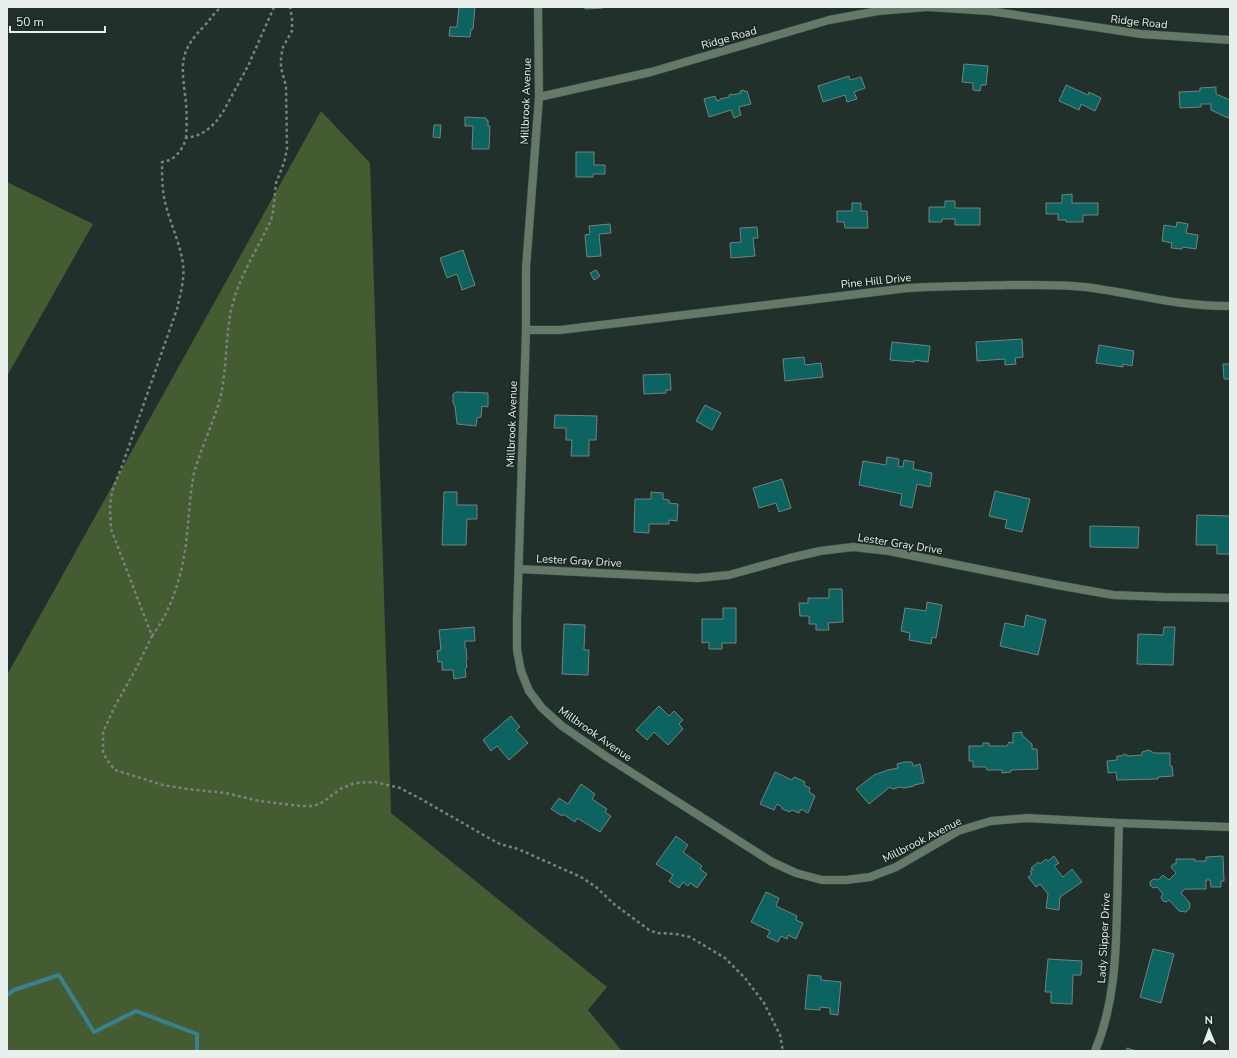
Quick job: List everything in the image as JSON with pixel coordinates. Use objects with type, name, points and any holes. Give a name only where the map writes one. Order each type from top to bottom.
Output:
[{"type":"street","name":"Millbrook Avenue","points":[[538,7],[539,97],[526,268],[526,330],[517,617],[518,650],[521,671],[529,691],[542,708],[562,726],[607,757],[772,862],[796,873],[822,880],[846,880],[870,877],[896,867],[958,831],[991,821],[1027,818],[1119,823],[1230,826]]},
{"type":"street","name":"Ridge Road","points":[[539,97],[651,72],[829,20],[878,11],[927,7],[990,9],[1100,29],[1141,34],[1230,40]]},
{"type":"street","name":"Pine Hill Drive","points":[[526,330],[560,330],[908,288],[949,286],[1056,285],[1086,287],[1177,303],[1230,306]]},
{"type":"street","name":"Lester Gray Drive","points":[[519,569],[698,578],[729,575],[820,551],[853,547],[890,551],[1113,595],[1230,598]]},
{"type":"street","name":"Lady Slipper Drive","points":[[1095,1051],[1101,1038],[1113,982],[1116,941],[1119,823]]},
{"type":"path","points":[[152,636],[111,528],[110,508],[112,491],[177,310],[182,287],[183,265],[179,246],[165,202],[162,162],[172,160],[185,143],[186,100],[182,66],[184,56],[188,46],[195,36],[222,7]]},
{"type":"path","points":[[186,138],[196,136],[206,131],[215,123],[223,112],[248,66],[274,7]]},
{"type":"path","points":[[290,7],[292,31],[283,47],[281,57],[286,86],[287,142],[285,156],[276,182],[271,220],[248,264],[236,294],[230,319],[220,398],[198,459],[193,480],[187,536],[181,571],[169,606],[115,706],[104,732],[102,741],[103,752],[106,760],[115,770],[163,785],[226,793],[259,801],[301,806],[320,804],[342,788],[355,783],[375,782],[410,792],[466,824],[487,838],[500,844],[518,849],[581,877],[596,887],[614,904],[649,930],[657,933],[676,934],[690,937],[725,958],[745,978],[764,1003],[780,1034],[783,1051]]},
{"type":"green space","points":[[321,111],[370,163],[391,813],[607,987],[588,1010],[622,1051],[7,1051],[7,675]]},
{"type":"green space","points":[[7,182],[93,224],[7,376]]},
{"type":"building","points":[[459,7],[475,7],[473,29],[471,29],[470,37],[449,36],[450,27],[457,27]]},
{"type":"building","points":[[585,7],[603,7],[603,8],[585,9]]},
{"type":"building","points":[[964,64],[988,66],[986,85],[981,85],[980,91],[973,90],[973,83],[962,82]]},
{"type":"building","points":[[849,76],[850,80],[861,77],[865,88],[854,92],[857,99],[847,102],[845,95],[823,102],[818,86]]},
{"type":"building","points":[[1066,85],[1088,95],[1089,92],[1101,98],[1095,111],[1081,104],[1079,110],[1059,101]]},
{"type":"building","points":[[1216,87],[1216,94],[1230,100],[1230,113],[1228,118],[1211,110],[1211,104],[1201,104],[1201,107],[1180,108],[1179,92],[1200,91],[1200,88]]},
{"type":"building","points":[[744,90],[745,92],[747,91],[751,104],[739,107],[741,115],[734,118],[731,110],[709,117],[704,99],[715,96],[717,101],[729,97],[729,95],[732,94],[741,93],[740,91]]},
{"type":"building","points":[[465,117],[486,118],[486,120],[488,120],[488,126],[490,126],[489,149],[472,149],[473,126],[465,126]]},
{"type":"building","points":[[434,125],[441,125],[440,138],[433,137]]},
{"type":"building","points":[[576,152],[594,152],[594,165],[605,165],[605,174],[593,174],[593,177],[576,177]]},
{"type":"building","points":[[1072,194],[1072,203],[1098,203],[1098,215],[1083,215],[1083,222],[1066,222],[1066,220],[1058,220],[1058,214],[1046,214],[1046,203],[1062,203],[1062,195]]},
{"type":"building","points":[[945,201],[955,201],[955,208],[980,208],[980,225],[955,225],[955,219],[942,219],[942,222],[929,222],[929,207],[945,207]]},
{"type":"building","points":[[852,203],[861,203],[861,211],[867,211],[868,228],[845,228],[844,222],[837,222],[837,211],[852,211]]},
{"type":"building","points":[[1177,222],[1188,224],[1186,233],[1198,235],[1196,249],[1183,247],[1182,249],[1171,248],[1172,243],[1162,241],[1164,225],[1176,227]]},
{"type":"building","points":[[610,224],[611,233],[599,234],[601,256],[587,257],[585,235],[590,234],[589,226]]},
{"type":"building","points":[[757,227],[758,238],[753,238],[755,256],[731,258],[730,243],[741,242],[740,228]]},
{"type":"building","points":[[463,250],[475,285],[462,290],[457,274],[447,278],[440,258]]},
{"type":"building","points":[[596,270],[600,276],[594,280],[590,273]]},
{"type":"building","points":[[1022,339],[1023,357],[1015,358],[1016,364],[1005,365],[1005,359],[977,361],[976,342]]},
{"type":"building","points":[[892,342],[930,346],[928,362],[914,360],[914,362],[890,360]]},
{"type":"building","points":[[1099,345],[1134,351],[1132,366],[1123,364],[1123,367],[1096,363]]},
{"type":"building","points":[[804,357],[805,365],[821,363],[823,377],[785,381],[783,359]]},
{"type":"building","points":[[1223,364],[1230,364],[1230,379],[1224,379]]},
{"type":"building","points":[[670,374],[671,390],[666,390],[666,393],[644,394],[643,375]]},
{"type":"building","points":[[456,392],[488,393],[488,407],[482,406],[481,417],[477,418],[476,426],[457,424],[455,406],[453,403],[453,394]]},
{"type":"building","points":[[705,405],[721,413],[712,430],[696,421]]},
{"type":"building","points":[[555,415],[597,416],[596,440],[589,440],[589,456],[571,456],[572,440],[566,440],[566,428],[554,428]]},
{"type":"building","points":[[887,457],[899,459],[898,466],[903,467],[904,460],[914,462],[913,469],[932,473],[930,487],[917,484],[912,508],[900,505],[902,494],[859,485],[863,461],[886,465]]},
{"type":"building","points":[[782,479],[791,508],[779,512],[776,503],[759,508],[753,488]]},
{"type":"building","points":[[995,491],[1030,499],[1022,532],[1005,528],[1007,520],[989,516]]},
{"type":"building","points":[[444,492],[457,492],[457,505],[477,505],[477,519],[467,519],[466,545],[442,545]]},
{"type":"building","points":[[651,492],[663,493],[663,499],[669,500],[669,503],[678,504],[677,521],[669,520],[669,524],[649,524],[649,533],[634,532],[635,499],[651,499]]},
{"type":"building","points":[[1197,515],[1230,516],[1230,554],[1217,554],[1217,545],[1196,545]]},
{"type":"building","points":[[1090,526],[1139,527],[1138,548],[1090,547]]},
{"type":"building","points":[[829,589],[842,589],[843,622],[828,623],[829,630],[816,630],[816,624],[809,624],[809,616],[800,616],[799,603],[808,603],[808,598],[829,598]]},
{"type":"building","points":[[927,602],[942,605],[936,638],[932,637],[931,644],[909,640],[910,633],[901,631],[905,608],[926,611]]},
{"type":"building","points":[[723,608],[736,608],[736,643],[722,643],[722,649],[709,649],[709,642],[702,643],[702,619],[723,619]]},
{"type":"building","points":[[1026,615],[1046,620],[1038,655],[1000,646],[1005,623],[1024,627]]},
{"type":"building","points":[[564,624],[585,625],[584,650],[589,650],[588,675],[562,674]]},
{"type":"building","points":[[474,627],[475,641],[465,641],[467,659],[467,667],[465,669],[466,677],[454,679],[453,670],[442,670],[442,662],[438,662],[437,651],[441,650],[439,630]]},
{"type":"building","points":[[1164,627],[1175,627],[1173,665],[1137,664],[1138,634],[1163,635]]},
{"type":"building","points":[[659,706],[669,716],[674,711],[683,720],[679,724],[683,729],[668,745],[654,732],[647,740],[636,730]]},
{"type":"building","points":[[511,716],[520,727],[516,730],[528,743],[509,760],[497,746],[491,751],[483,740]]},
{"type":"building","points":[[1022,732],[1022,735],[1032,744],[1032,749],[1037,749],[1038,769],[1011,770],[1011,772],[1002,773],[1002,770],[987,770],[986,767],[973,767],[973,761],[969,761],[969,746],[983,746],[983,743],[989,743],[989,746],[1007,746],[1009,742],[1013,743],[1013,733]]},
{"type":"building","points":[[1149,750],[1154,753],[1170,753],[1170,766],[1172,766],[1173,776],[1158,777],[1158,779],[1117,780],[1116,772],[1108,773],[1107,761],[1117,760],[1117,756],[1124,754],[1129,756],[1142,755],[1142,752]]},
{"type":"building","points":[[912,762],[913,766],[920,764],[924,783],[904,788],[901,787],[892,789],[890,787],[869,804],[856,789],[874,775],[898,768],[897,764]]},
{"type":"building","points":[[775,772],[792,780],[794,777],[799,779],[805,782],[804,785],[810,788],[809,792],[815,796],[808,813],[801,809],[799,813],[792,810],[790,812],[782,809],[782,807],[777,804],[774,810],[760,804]]},
{"type":"building","points":[[581,784],[595,794],[592,799],[607,809],[605,812],[611,816],[600,832],[577,818],[575,822],[563,814],[562,816],[551,809],[559,798],[568,804]]},
{"type":"building","points":[[676,836],[688,845],[683,852],[702,866],[700,869],[707,874],[697,888],[690,883],[688,886],[683,882],[679,888],[669,881],[673,875],[656,864]]},
{"type":"building","points":[[1054,856],[1059,863],[1054,866],[1063,877],[1072,869],[1082,882],[1060,897],[1059,910],[1046,908],[1048,894],[1040,884],[1036,887],[1028,877],[1032,874],[1030,871],[1033,869],[1031,868],[1038,862],[1040,864],[1046,859],[1048,861]]},
{"type":"building","points":[[1223,856],[1224,881],[1221,881],[1221,887],[1211,887],[1210,880],[1206,880],[1206,889],[1185,889],[1181,893],[1190,905],[1186,912],[1179,911],[1169,900],[1166,902],[1163,901],[1161,897],[1163,894],[1157,887],[1153,888],[1150,885],[1152,880],[1158,880],[1163,875],[1169,880],[1176,873],[1171,867],[1173,864],[1176,864],[1176,859],[1195,859],[1195,861],[1206,861],[1206,857]]},
{"type":"building","points":[[766,892],[779,898],[776,906],[797,916],[796,920],[803,923],[796,939],[788,935],[787,939],[781,936],[778,942],[767,937],[770,931],[751,922]]},
{"type":"building","points":[[1153,949],[1174,954],[1161,1003],[1140,997]]},
{"type":"building","points":[[1048,959],[1082,961],[1081,975],[1073,975],[1072,1004],[1051,1003],[1051,992],[1045,992]]},
{"type":"building","points":[[808,975],[821,976],[821,980],[841,982],[838,1015],[830,1014],[830,1008],[820,1007],[820,1010],[805,1009]]},
{"type":"building","points":[[1127,1048],[1136,1051],[1126,1051]]},
{"type":"waterway","points":[[7,995],[14,990],[59,975],[94,1032],[136,1011],[197,1034],[197,1051]]}]
